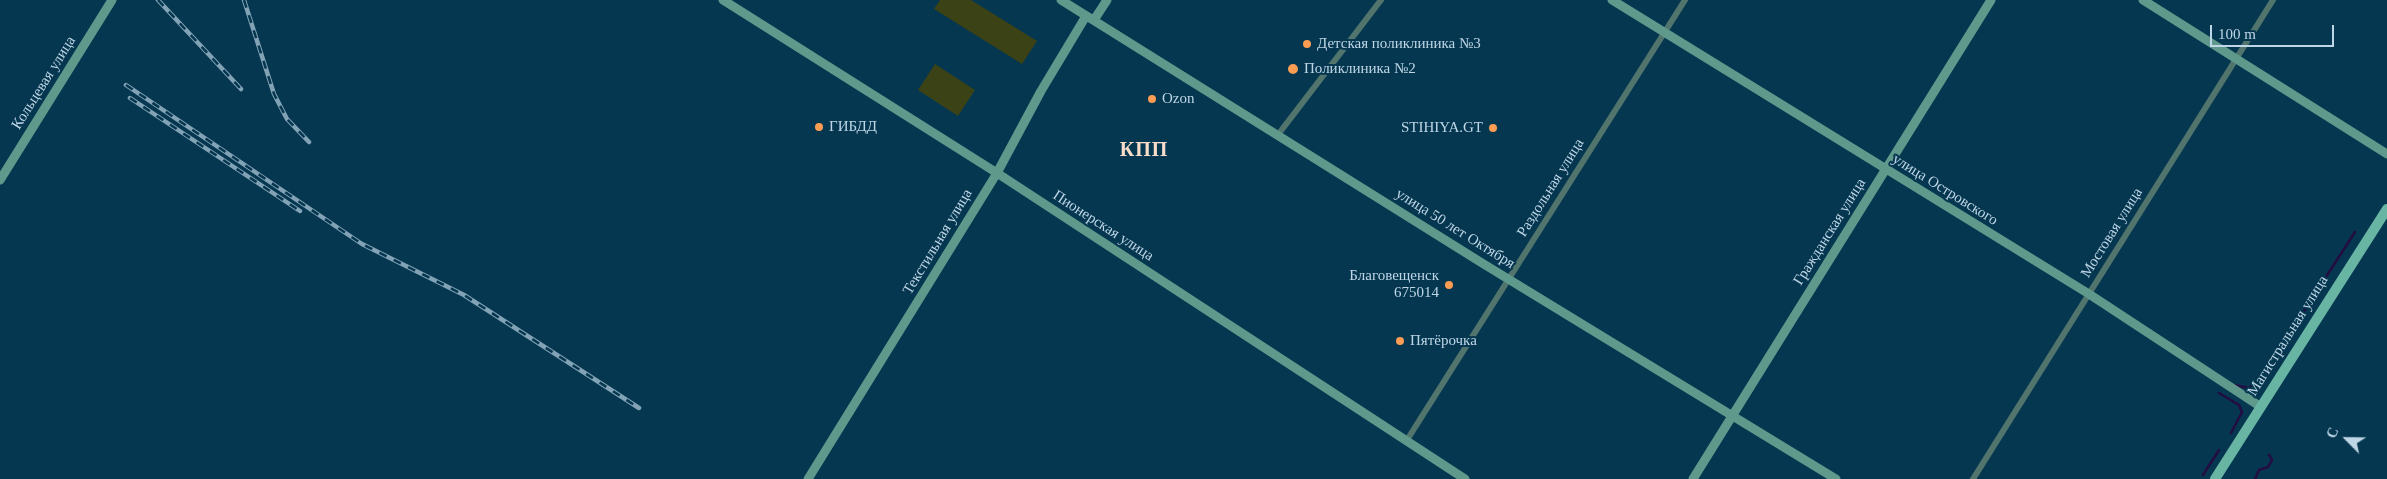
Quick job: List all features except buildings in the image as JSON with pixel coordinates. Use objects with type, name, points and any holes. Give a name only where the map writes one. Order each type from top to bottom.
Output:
[{"type":"main road","name":"Магистральная улица","points":[[2215,479],[2387,209]]},
{"type":"street","name":"Кольцевая улица","points":[[0,180],[112,0]]},
{"type":"street","name":"Пионерская улица","points":[[723,0],[997,173],[1466,479]]},
{"type":"street","name":"улица 50 лет Октября","points":[[1061,0],[1277,136],[1836,479]]},
{"type":"street","name":"Текстильная улица","points":[[808,479],[997,173],[1041,91],[1090,18],[1107,0]]},
{"type":"street","points":[[1277,136],[1382,0]]},
{"type":"street","name":"улица Островского","points":[[1612,0],[2089,294],[2261,407]]},
{"type":"street","name":"Раздольная улица","points":[[1407,440],[1685,0]]},
{"type":"street","name":"Гражданская улица","points":[[1693,479],[1991,0]]},
{"type":"street","points":[[2143,0],[2387,154]]},
{"type":"street","name":"Мостовая улица","points":[[1973,479],[2273,0]]},
{"type":"green space","points":[[940,0],[971,0],[1037,41],[1022,64],[934,9]]},
{"type":"green space","points":[[935,64],[975,90],[958,116],[918,90]]},
{"type":"waterway","points":[[2302,314],[2355,232]]},
{"type":"waterway","points":[[2289,334],[2297,322]]},
{"type":"waterway","points":[[2275,357],[2283,344]]},
{"type":"waterway","points":[[2234,385],[2249,388],[2257,382],[2269,365]]},
{"type":"waterway","points":[[2219,393],[2239,405],[2242,412],[2231,433]]},
{"type":"waterway","points":[[2203,475],[2219,450]]},
{"type":"waterway","points":[[2255,479],[2259,470],[2268,467],[2272,460],[2269,455]]},
{"type":"railway","points":[[158,0],[241,89]]},
{"type":"railway","points":[[244,0],[274,94],[287,119],[309,142]]},
{"type":"railway","points":[[126,85],[362,244],[464,295],[639,408]]},
{"type":"railway","points":[[130,98],[300,211]]},
{"type":"place","name":"Детская поликлиника №3","points":[[1307,44]]},
{"type":"place","name":"Поликлиника №2","points":[[1293,69]]},
{"type":"place","name":"Ozon","points":[[1152,99]]},
{"type":"place","name":"ГИБДД","points":[[819,127]]},
{"type":"place","name":"STIHIYA.GT","points":[[1493,128]]},
{"type":"place","name":"Благовещенск 675014","points":[[1449,285]]},
{"type":"place","name":"Пятёрочка","points":[[1400,341]]},
{"type":"district","name":"КПП","points":[[1144,151]]}]
